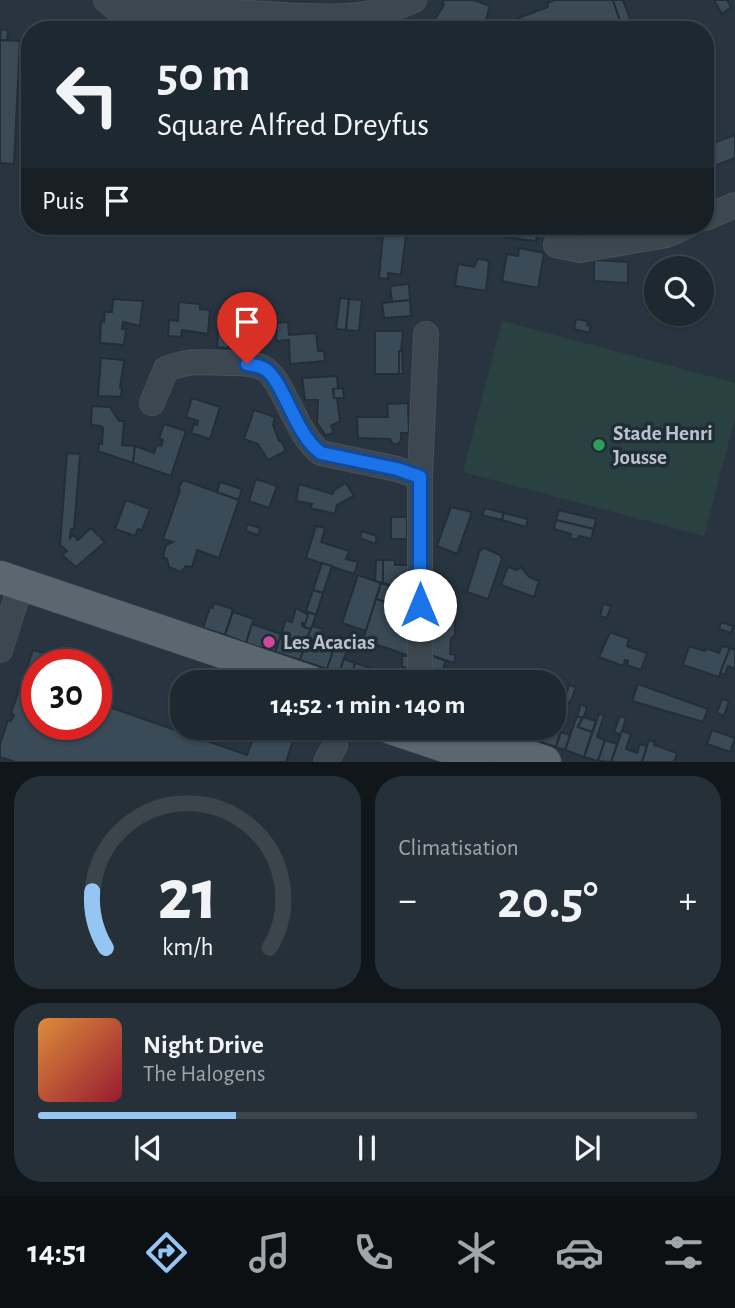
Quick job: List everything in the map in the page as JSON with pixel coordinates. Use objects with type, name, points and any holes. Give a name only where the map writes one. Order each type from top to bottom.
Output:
[{"type":"main road","points":[[10,589],[226,670]]},
{"type":"main road","points":[[10,589],[272,670]]},
{"type":"main road","points":[[432,740],[492,762]]},
{"type":"main road","points":[[476,740],[525,759]]},
{"type":"street","points":[[106,0],[116,8],[316,16],[364,15],[394,9],[414,0]]},
{"type":"street","points":[[714,214],[735,205]]},
{"type":"street","points":[[556,245],[580,250],[662,235]]},
{"type":"street","points":[[420,670],[420,477],[426,334]]},
{"type":"street","points":[[152,403],[166,369],[187,361],[247,364],[265,368],[310,446],[321,453],[397,469],[420,477]]},
{"type":"street","points":[[0,650],[10,589]]},
{"type":"green space","name":"Stade Henri Jousse","points":[[502,321],[735,383],[735,418],[704,536],[463,472]]},
{"type":"building","points":[[444,0],[474,0],[490,6],[486,21],[434,21],[444,5]]},
{"type":"building","points":[[555,0],[613,0],[620,21],[510,21],[548,7],[547,3]]},
{"type":"building","points":[[613,0],[623,0],[631,21],[620,21]]},
{"type":"building","points":[[714,0],[727,0],[731,7],[722,14]]},
{"type":"building","points":[[1,29],[8,30],[7,41],[0,40]]},
{"type":"building","points":[[0,40],[20,41],[14,164],[0,163]]},
{"type":"building","points":[[735,135],[735,158],[714,166],[714,143]]},
{"type":"building","points":[[383,235],[406,236],[401,275],[388,273],[388,279],[379,278]]},
{"type":"building","points":[[505,235],[519,235],[518,239]]},
{"type":"building","points":[[519,235],[537,235],[536,241],[518,239]]},
{"type":"building","points":[[519,248],[544,253],[538,288],[502,281],[507,254],[518,256]]},
{"type":"building","points":[[478,259],[487,260],[489,263],[486,291],[455,286],[458,264],[474,267]]},
{"type":"building","points":[[594,260],[628,262],[628,283],[594,281]]},
{"type":"building","points":[[409,284],[410,300],[392,302],[390,286]]},
{"type":"building","points":[[340,298],[349,299],[346,330],[336,329]]},
{"type":"building","points":[[113,299],[143,301],[140,326],[123,322],[122,329],[126,329],[124,345],[100,343],[101,321],[104,322],[105,312],[112,312]]},
{"type":"building","points":[[349,299],[362,300],[359,331],[346,330]]},
{"type":"building","points":[[410,300],[411,316],[384,318],[382,303]]},
{"type":"building","points":[[179,302],[200,304],[200,309],[210,310],[208,334],[182,330],[181,337],[168,336],[169,320],[178,321]]},
{"type":"building","points":[[219,313],[231,314],[230,321],[250,323],[251,315],[263,316],[265,333],[259,332],[258,346],[217,347]]},
{"type":"building","points":[[576,319],[588,321],[587,325],[591,326],[589,333],[574,329]]},
{"type":"building","points":[[288,322],[289,335],[316,333],[318,351],[324,351],[325,361],[290,364],[289,340],[276,341],[277,323]]},
{"type":"building","points":[[375,331],[403,331],[399,374],[375,374]]},
{"type":"building","points":[[399,351],[402,351],[403,374],[399,374]]},
{"type":"building","points":[[101,358],[124,360],[121,397],[98,396]]},
{"type":"building","points":[[337,376],[338,389],[333,389],[340,421],[331,426],[334,432],[326,436],[317,423],[318,400],[305,400],[302,378]]},
{"type":"building","points":[[343,388],[344,398],[334,398],[333,389]]},
{"type":"building","points":[[192,398],[220,407],[210,439],[191,433],[198,421],[186,417]]},
{"type":"building","points":[[408,403],[409,433],[401,433],[398,444],[393,444],[390,439],[358,438],[357,417],[388,417],[387,404]]},
{"type":"building","points":[[92,406],[110,407],[119,421],[124,421],[122,445],[135,446],[133,463],[98,451],[99,443],[102,444],[103,428],[91,425]]},
{"type":"building","points":[[254,410],[275,417],[273,425],[286,451],[268,460],[258,444],[244,439]]},
{"type":"building","points":[[164,424],[186,431],[171,476],[133,463],[135,446],[154,453],[157,445],[161,446],[163,440],[159,438]]},
{"type":"building","points":[[67,453],[80,454],[74,529],[71,529],[70,538],[73,535],[78,540],[91,528],[105,542],[76,567],[62,555],[67,551],[60,545]]},
{"type":"building","points":[[256,479],[277,486],[269,508],[249,501]]},
{"type":"building","points":[[183,480],[239,500],[219,558],[197,550],[192,567],[186,566],[181,572],[169,567],[167,559],[163,557],[166,545],[173,542],[163,539]]},
{"type":"building","points":[[220,482],[242,489],[239,500],[217,492]]},
{"type":"building","points":[[346,483],[354,496],[337,505],[335,514],[310,508],[312,504],[296,501],[299,484],[333,494],[334,490]]},
{"type":"building","points":[[126,500],[150,509],[142,530],[138,529],[135,536],[115,529]]},
{"type":"building","points":[[451,507],[472,512],[457,554],[437,546]]},
{"type":"building","points":[[485,508],[504,513],[502,520],[482,515]]},
{"type":"building","points":[[559,510],[596,519],[594,529],[556,520]]},
{"type":"building","points":[[504,513],[528,519],[526,527],[502,520]]},
{"type":"building","points":[[391,517],[407,517],[407,539],[391,539]]},
{"type":"building","points":[[556,520],[594,529],[591,539],[579,536],[577,540],[570,538],[571,534],[554,529]]},
{"type":"building","points":[[247,524],[260,528],[258,535],[246,531]]},
{"type":"building","points":[[316,526],[325,528],[321,542],[349,551],[346,559],[358,562],[354,574],[306,558]]},
{"type":"building","points":[[362,531],[377,536],[375,544],[360,538]]},
{"type":"building","points":[[484,548],[500,555],[502,559],[488,599],[467,592],[480,550]]},
{"type":"building","points":[[376,560],[383,560],[383,583],[375,581]]},
{"type":"building","points":[[383,560],[395,560],[395,565],[409,565],[410,592],[383,583]]},
{"type":"building","points":[[322,563],[332,566],[323,593],[313,590]]},
{"type":"building","points":[[508,567],[517,570],[521,567],[529,577],[539,581],[534,597],[501,585]]},
{"type":"building","points":[[358,575],[381,583],[366,631],[342,623]]},
{"type":"building","points":[[381,583],[410,592],[404,608],[376,599]]},
{"type":"building","points":[[313,590],[323,593],[316,615],[306,611]]},
{"type":"building","points":[[440,590],[453,594],[453,607],[445,607],[442,617],[452,617],[455,620],[455,635],[451,639],[450,654],[456,655],[454,663],[427,654],[432,623],[439,620]]},
{"type":"building","points":[[376,599],[410,610],[410,656],[363,640]]},
{"type":"building","points":[[214,603],[233,609],[225,635],[203,628]]},
{"type":"building","points":[[603,604],[611,606],[607,618],[600,616]]},
{"type":"building","points":[[296,608],[308,615],[302,626],[311,629],[300,660],[275,652],[286,620],[292,622]]},
{"type":"building","points":[[233,612],[254,619],[246,643],[225,635]]},
{"type":"building","points":[[309,612],[316,615],[311,629],[304,627]]},
{"type":"building","points":[[721,622],[733,626],[731,633],[719,629]]},
{"type":"building","points":[[252,624],[281,634],[275,652],[246,643]]},
{"type":"building","points":[[312,626],[323,629],[318,643],[307,639]]},
{"type":"building","points":[[610,632],[629,639],[627,646],[647,653],[641,670],[627,665],[628,661],[625,660],[623,666],[599,657]]},
{"type":"building","points":[[307,639],[334,648],[327,669],[300,660]]},
{"type":"building","points":[[337,639],[349,644],[340,670],[327,669]]},
{"type":"building","points":[[689,646],[719,653],[722,646],[730,648],[719,677],[683,665]]},
{"type":"building","points":[[730,648],[735,650],[735,669],[728,666],[725,675],[720,673]]},
{"type":"building","points":[[427,654],[446,661],[443,670],[427,670]]},
{"type":"building","points":[[402,656],[416,656],[416,670],[405,670],[402,667]]},
{"type":"building","points":[[344,659],[355,663],[353,670],[340,670]]},
{"type":"building","points":[[355,663],[377,670],[353,670]]},
{"type":"building","points":[[21,684],[21,740],[112,740],[112,708],[170,728],[170,740],[204,740],[247,755],[253,740],[293,740],[286,762],[15,762],[0,757],[0,744],[8,720],[11,721],[14,715],[11,713]]},
{"type":"building","points":[[638,684],[708,709],[703,722],[632,701]]},
{"type":"building","points":[[569,685],[576,687],[570,703],[566,702]]},
{"type":"building","points":[[722,699],[729,701],[724,716],[717,713]]},
{"type":"building","points":[[581,704],[587,707],[583,719],[577,716]]},
{"type":"building","points":[[599,714],[604,715],[597,737],[605,740],[598,761],[584,757]]},
{"type":"building","points":[[577,716],[582,718],[578,727],[592,732],[584,757],[565,750]]},
{"type":"building","points":[[620,716],[626,718],[621,735],[614,732]]},
{"type":"building","points":[[583,717],[596,721],[592,732],[578,727]]},
{"type":"building","points":[[712,730],[735,738],[730,752],[707,744]]},
{"type":"building","points":[[622,731],[631,734],[626,749],[637,753],[640,744],[647,746],[642,762],[611,762]]},
{"type":"building","points":[[566,734],[570,735],[565,750],[556,747],[558,740],[566,740]]},
{"type":"building","points":[[535,740],[558,740],[556,747]]},
{"type":"building","points":[[605,740],[617,744],[611,762],[598,761]]},
{"type":"building","points":[[649,740],[655,742],[654,745],[677,753],[674,762],[642,762]]},
{"type":"place","name":"Stade Henri Jousse","points":[[599,445]]},
{"type":"place","name":"Les Acacias","points":[[269,642]]},
{"type":"route","points":[[247,364],[265,368],[310,446],[321,453],[397,469],[420,477],[420,605]]}]
